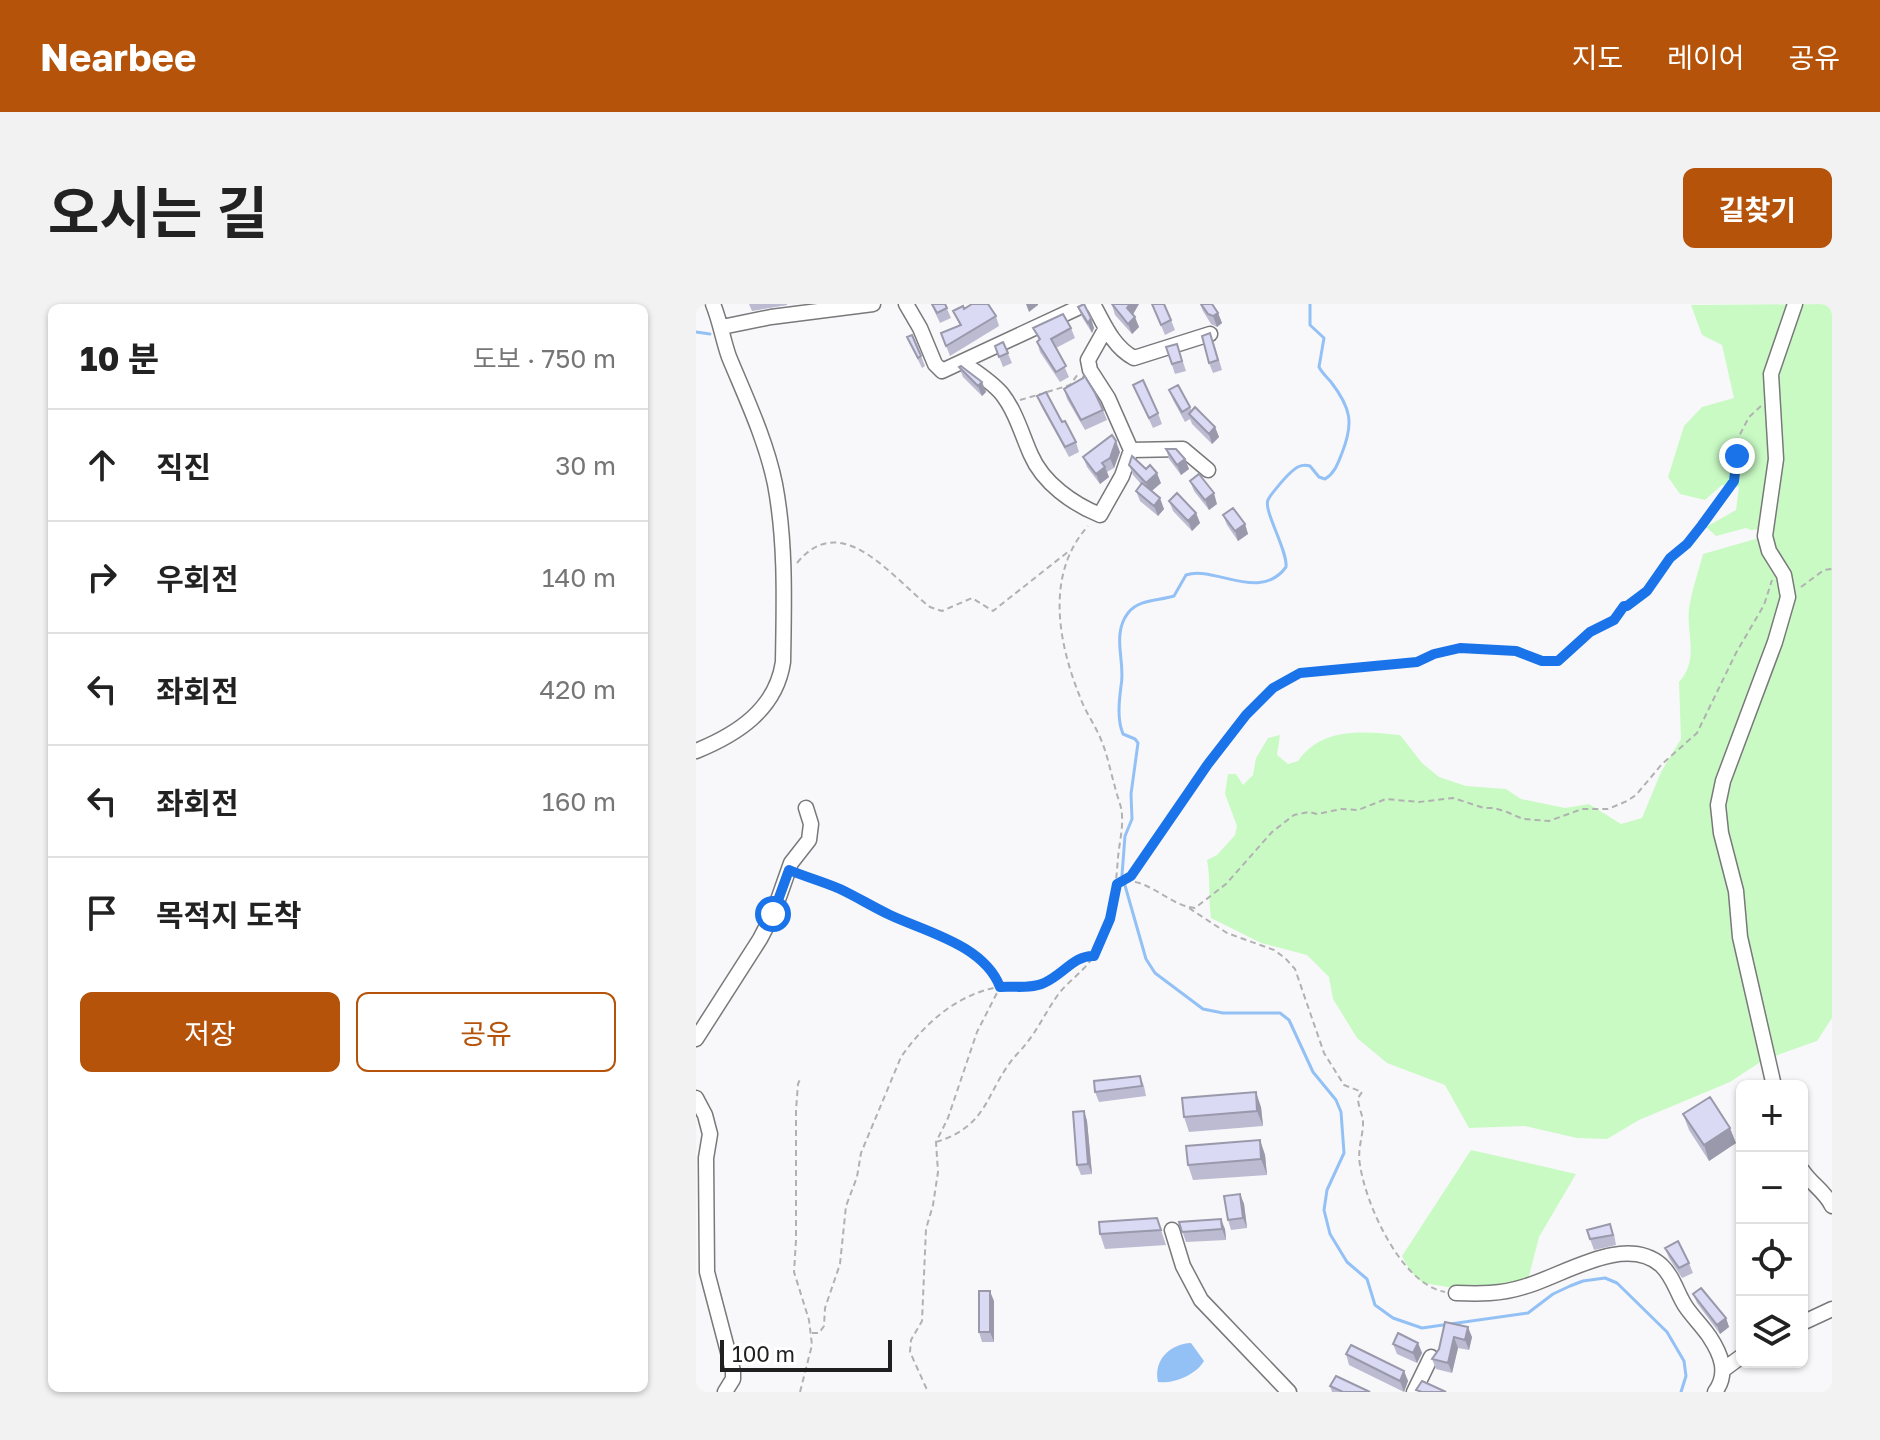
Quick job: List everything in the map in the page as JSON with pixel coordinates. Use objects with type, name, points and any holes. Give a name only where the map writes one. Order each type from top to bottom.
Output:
[{"type":"street","points":[[696,751],[732,734],[755,716],[773,697],[780,682],[783,662],[782,534],[774,483],[758,428],[728,353],[713,304]]},
{"type":"street","points":[[722,327],[771,317],[873,304]]},
{"type":"street","points":[[906,304],[935,364],[942,371],[1086,304]]},
{"type":"street","points":[[1093,304],[1106,328],[1125,353],[1134,358],[1210,334]]},
{"type":"street","points":[[1773,1080],[1738,925],[1736,891],[1721,833],[1718,805],[1723,781],[1781,623],[1788,590],[1765,536],[1776,459],[1771,398],[1774,359],[1795,304]]},
{"type":"street","points":[[963,363],[1002,394],[1041,475],[1086,509],[1100,515],[1122,476],[1131,450],[1108,398],[1090,370],[1088,360],[1106,328]]},
{"type":"street","points":[[1131,450],[1183,449],[1208,470]]},
{"type":"street","points":[[696,1039],[768,925],[789,870],[809,840],[811,824],[806,808]]},
{"type":"street","points":[[696,1098],[710,1134],[706,1158],[705,1251],[707,1272],[733,1371],[733,1379],[725,1392]]},
{"type":"street","points":[[1808,1179],[1828,1197],[1832,1206]]},
{"type":"street","points":[[1172,1230],[1183,1266],[1201,1300],[1289,1392]]},
{"type":"street","points":[[1456,1293],[1501,1292],[1526,1287],[1550,1275],[1610,1255],[1647,1256],[1671,1276],[1686,1307],[1722,1357],[1723,1370],[1715,1392]]},
{"type":"street","points":[[1808,1320],[1832,1309]]},
{"type":"street","points":[[1414,1392],[1431,1357]]},
{"type":"street","points":[[1723,1370],[1736,1360]]},
{"type":"path","points":[[1007,403],[1070,385],[1088,360]]},
{"type":"path","points":[[1117,884],[1140,863],[1176,807],[1246,715],[1273,688],[1292,677],[1300,673],[1417,662],[1460,648],[1516,651],[1551,663],[1558,661],[1590,632],[1614,620],[1624,606],[1647,591],[1670,558],[1687,544],[1734,481],[1737,440],[1749,417],[1771,398]]},
{"type":"path","points":[[936,1142],[971,1126],[1059,994],[1094,956],[1110,919],[1117,884],[1123,819],[1121,806],[1100,737],[1081,700],[1062,638],[1059,596],[1071,549],[1083,530],[1100,515]]},
{"type":"path","points":[[792,572],[798,561],[816,547],[828,542],[854,545],[930,607],[942,611],[972,598],[993,611],[1071,549]]},
{"type":"path","points":[[1188,907],[1201,905],[1226,884],[1272,832],[1294,815],[1358,810],[1386,799],[1419,802],[1453,798],[1523,819],[1549,821],[1582,809],[1608,809],[1627,801],[1697,733],[1736,653],[1764,605],[1779,565]]},
{"type":"path","points":[[1788,590],[1796,590],[1824,570],[1832,569]]},
{"type":"path","points":[[789,870],[841,890],[951,941],[987,966],[1000,987],[980,1023],[953,1106],[936,1142],[938,1172],[926,1229],[922,1321],[911,1340],[910,1352],[928,1392]]},
{"type":"path","points":[[1123,881],[1139,882],[1188,907],[1227,933],[1274,950],[1295,969],[1324,1053],[1344,1085],[1362,1092],[1358,1098],[1363,1124],[1358,1154],[1361,1175],[1389,1240],[1401,1262],[1428,1287],[1456,1293]]},
{"type":"path","points":[[812,1333],[819,1333],[824,1326],[825,1308],[840,1264],[846,1206],[857,1177],[861,1153],[901,1057],[934,1017],[972,995],[1000,987],[1044,984],[1067,970],[1080,957],[1094,956]]},
{"type":"path","points":[[800,1392],[811,1357],[812,1333],[794,1272],[796,1110],[801,1077]]},
{"type":"green space","points":[[1832,304],[1832,1018],[1817,1041],[1772,1057],[1721,814],[1725,784],[1792,596],[1764,529],[1746,528],[1716,536],[1706,527],[1736,510],[1739,487],[1722,485],[1705,500],[1680,494],[1668,477],[1684,426],[1702,407],[1734,398],[1722,345],[1702,335],[1691,305]]},
{"type":"green space","points":[[1759,538],[1782,576],[1785,595],[1717,789],[1765,1059],[1730,1082],[1639,1120],[1607,1139],[1577,1138],[1525,1126],[1469,1128],[1445,1085],[1387,1063],[1357,1038],[1333,999],[1329,977],[1307,955],[1261,943],[1211,918],[1207,860],[1217,855],[1235,835],[1237,826],[1225,794],[1228,774],[1236,774],[1243,785],[1253,775],[1256,758],[1268,738],[1280,735],[1277,755],[1288,764],[1298,761],[1318,742],[1331,737],[1358,733],[1400,735],[1422,763],[1439,777],[1466,786],[1506,789],[1521,799],[1565,808],[1589,804],[1621,824],[1642,818],[1661,772],[1681,739],[1679,682],[1686,673],[1691,654],[1690,603],[1703,554]]},
{"type":"green space","points":[[1471,1150],[1576,1174],[1539,1237],[1528,1280],[1507,1289],[1460,1289],[1423,1283],[1410,1271],[1402,1256]]},
{"type":"water","points":[[1191,1343],[1204,1361],[1200,1366],[1184,1378],[1158,1382],[1158,1367],[1165,1355],[1176,1346]]},
{"type":"building","points":[[932,304],[945,304],[947,308],[937,313]]},
{"type":"building","points":[[972,304],[988,304],[996,316],[946,346],[941,333],[961,325],[953,311]]},
{"type":"building","points":[[1084,304],[1091,318],[1088,323],[1078,307]]},
{"type":"building","points":[[1112,304],[1130,304],[1127,308],[1135,317],[1128,324]]},
{"type":"building","points":[[1152,304],[1164,304],[1171,320],[1161,325]]},
{"type":"building","points":[[1201,304],[1212,304],[1218,313],[1213,316],[1208,314]]},
{"type":"building","points":[[1063,314],[1071,328],[1051,339],[1066,366],[1056,372],[1037,342],[1040,339],[1033,328]]},
{"type":"building","points":[[1210,333],[1218,360],[1209,363],[1202,336]]},
{"type":"building","points":[[912,335],[921,356],[918,358],[907,337]]},
{"type":"building","points":[[1003,342],[1008,353],[999,357],[995,346]]},
{"type":"building","points":[[1177,344],[1182,361],[1172,364],[1166,347]]},
{"type":"building","points":[[961,366],[982,382],[978,386]]},
{"type":"building","points":[[1084,375],[1103,410],[1081,420],[1064,389]]},
{"type":"building","points":[[1143,380],[1158,413],[1149,418],[1133,385]]},
{"type":"building","points":[[1178,385],[1190,407],[1182,412],[1169,390]]},
{"type":"building","points":[[1046,392],[1076,442],[1065,447],[1037,396]]},
{"type":"building","points":[[1195,407],[1215,427],[1209,434],[1189,414]]},
{"type":"building","points":[[1112,435],[1116,441],[1110,458],[1102,463],[1105,467],[1096,474],[1083,457]]},
{"type":"building","points":[[1166,449],[1176,449],[1185,459],[1177,465]]},
{"type":"building","points":[[1132,456],[1146,469],[1150,465],[1157,473],[1146,483],[1129,465]]},
{"type":"building","points":[[1199,474],[1214,493],[1205,500],[1190,481]]},
{"type":"building","points":[[1142,483],[1160,498],[1154,506],[1136,491]]},
{"type":"building","points":[[1177,493],[1196,513],[1188,521],[1169,501]]},
{"type":"building","points":[[1233,508],[1245,524],[1235,531],[1223,515]]},
{"type":"building","points":[[1140,1076],[1142,1086],[1095,1092],[1094,1081]]},
{"type":"building","points":[[1256,1092],[1257,1111],[1184,1117],[1182,1098]]},
{"type":"building","points":[[1710,1097],[1730,1128],[1704,1145],[1683,1114]]},
{"type":"building","points":[[1084,1111],[1088,1164],[1077,1165],[1073,1112]]},
{"type":"building","points":[[1260,1140],[1261,1159],[1188,1165],[1186,1146]]},
{"type":"building","points":[[1240,1194],[1243,1218],[1228,1220],[1224,1196]]},
{"type":"building","points":[[1157,1218],[1161,1230],[1100,1234],[1099,1222]]},
{"type":"building","points":[[1221,1219],[1222,1229],[1182,1232],[1179,1222]]},
{"type":"building","points":[[1610,1224],[1613,1235],[1590,1239],[1587,1230]]},
{"type":"building","points":[[1678,1241],[1689,1263],[1679,1268],[1665,1248]]},
{"type":"building","points":[[1701,1288],[1726,1318],[1717,1325],[1693,1294]]},
{"type":"building","points":[[979,1291],[990,1291],[990,1332],[979,1332]]},
{"type":"building","points":[[1445,1322],[1468,1327],[1465,1340],[1454,1337],[1448,1363],[1432,1359],[1439,1349]]},
{"type":"building","points":[[1398,1333],[1418,1343],[1413,1353],[1393,1344]]},
{"type":"building","points":[[1351,1345],[1404,1371],[1400,1381],[1346,1354]]},
{"type":"building","points":[[1336,1376],[1370,1392],[1343,1392],[1330,1386]]},
{"type":"building","points":[[1422,1381],[1446,1392],[1416,1390]]},
{"type":"waterway","points":[[1310,304],[1310,325],[1324,338],[1319,367],[1343,400],[1349,424],[1341,457],[1328,477],[1319,477],[1310,466],[1301,466],[1288,475],[1268,500],[1286,567],[1263,582],[1250,583],[1197,573],[1186,575],[1174,596],[1132,608],[1120,630],[1120,722],[1123,734],[1138,743],[1131,794],[1132,819],[1125,836],[1122,875],[1146,959],[1155,973],[1203,1009],[1223,1013],[1280,1013],[1289,1020],[1313,1072],[1336,1100],[1341,1112],[1344,1153],[1327,1190],[1324,1210],[1330,1234],[1347,1262],[1367,1279],[1375,1305],[1393,1318],[1422,1328],[1528,1313],[1553,1294],[1570,1286],[1605,1278],[1617,1283],[1667,1332],[1684,1361],[1686,1376],[1681,1392]]},
{"type":"waterway","points":[[696,332],[710,334]]},
{"type":"route","points":[[773,914],[789,870],[841,890],[951,941],[987,966],[1000,987],[1044,984],[1067,970],[1080,957],[1094,956],[1110,919],[1117,884],[1131,876],[1208,764],[1246,715],[1273,688],[1300,673],[1417,662],[1460,648],[1516,651],[1542,661],[1558,661],[1583,637],[1614,620],[1624,606],[1647,591],[1657,574],[1687,544],[1734,481],[1737,456]]}]
